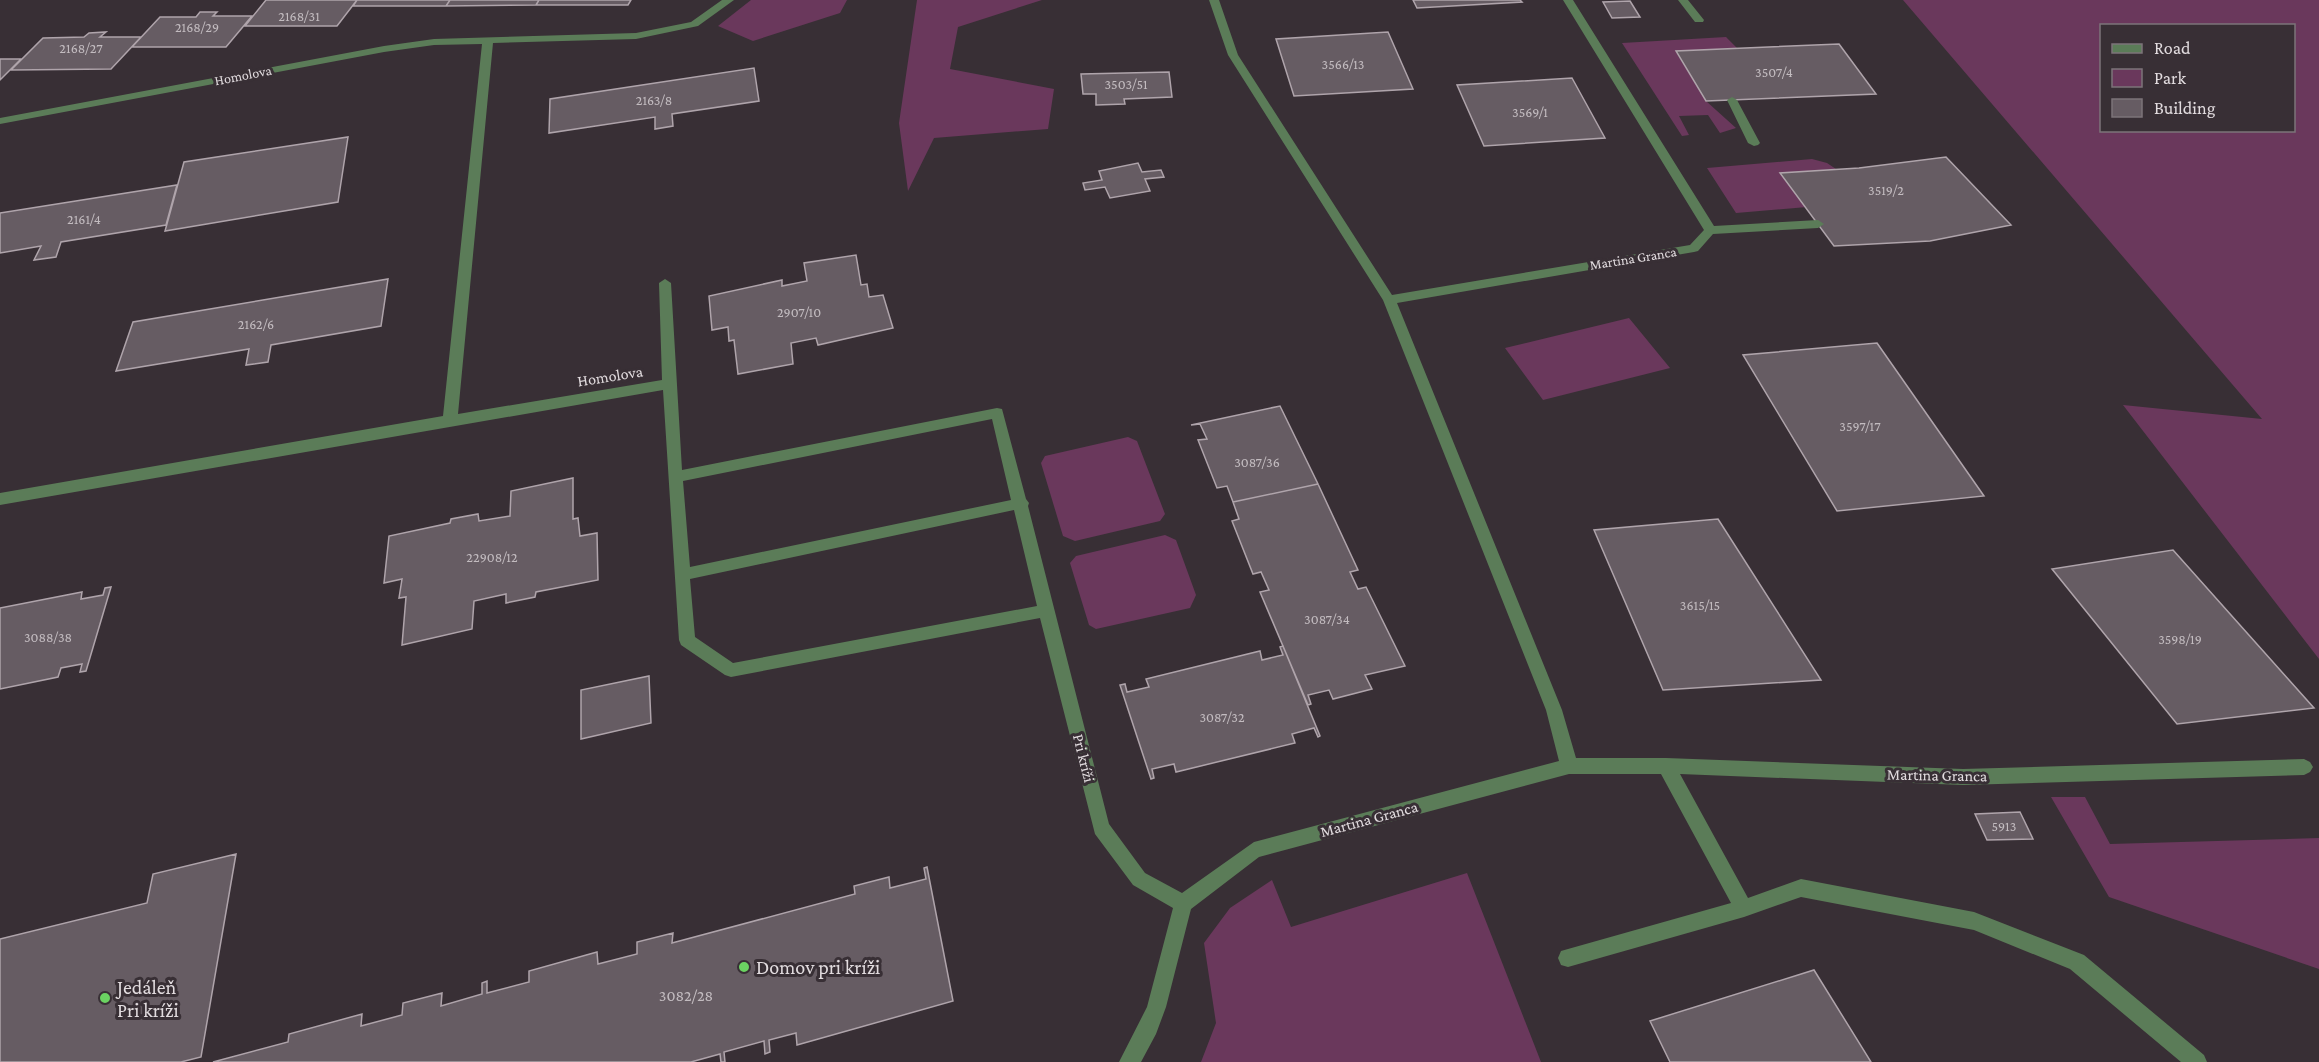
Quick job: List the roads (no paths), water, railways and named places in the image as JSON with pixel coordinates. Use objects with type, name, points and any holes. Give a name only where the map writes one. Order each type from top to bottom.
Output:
[{"type":"street","name":"Homolova","points":[[0,122],[384,49],[434,42],[636,36],[694,24],[729,0]]},
{"type":"street","points":[[1214,0],[1233,55],[1389,300],[1554,710],[1569,766]]},
{"type":"street","points":[[1568,0],[1710,230],[1818,224]]},
{"type":"street","points":[[1683,0],[1699,20]]},
{"type":"street","points":[[450,420],[488,40]]},
{"type":"street","points":[[1732,100],[1754,143]]},
{"type":"street","name":"Martina Granca","points":[[1389,300],[1694,248],[1710,230]]},
{"type":"street","points":[[665,283],[669,384],[687,640],[731,670],[1048,610]]},
{"type":"street","name":"Homolova","points":[[0,499],[669,384]]},
{"type":"street","name":"Pri kríži","points":[[676,477],[997,413],[1022,503],[1101,828],[1139,879],[1183,904]]},
{"type":"street","points":[[682,575],[1022,503]]},
{"type":"street","name":"Martina Granca","points":[[1183,904],[1254,850],[1569,766],[1666,766],[1963,777],[2304,767]]},
{"type":"street","points":[[1666,766],[1744,908]]},
{"type":"street","points":[[1568,958],[1744,908],[1801,888],[1974,921],[2077,962],[2197,1062]]},
{"type":"street","points":[[1129,1062],[1138,1050],[1154,1010],[1183,904]]},
{"type":"place","name":"Domov pri kríži","points":[[744,967]]},
{"type":"place","name":"Jedáleň Pri kríži","points":[[105,998]]}]
